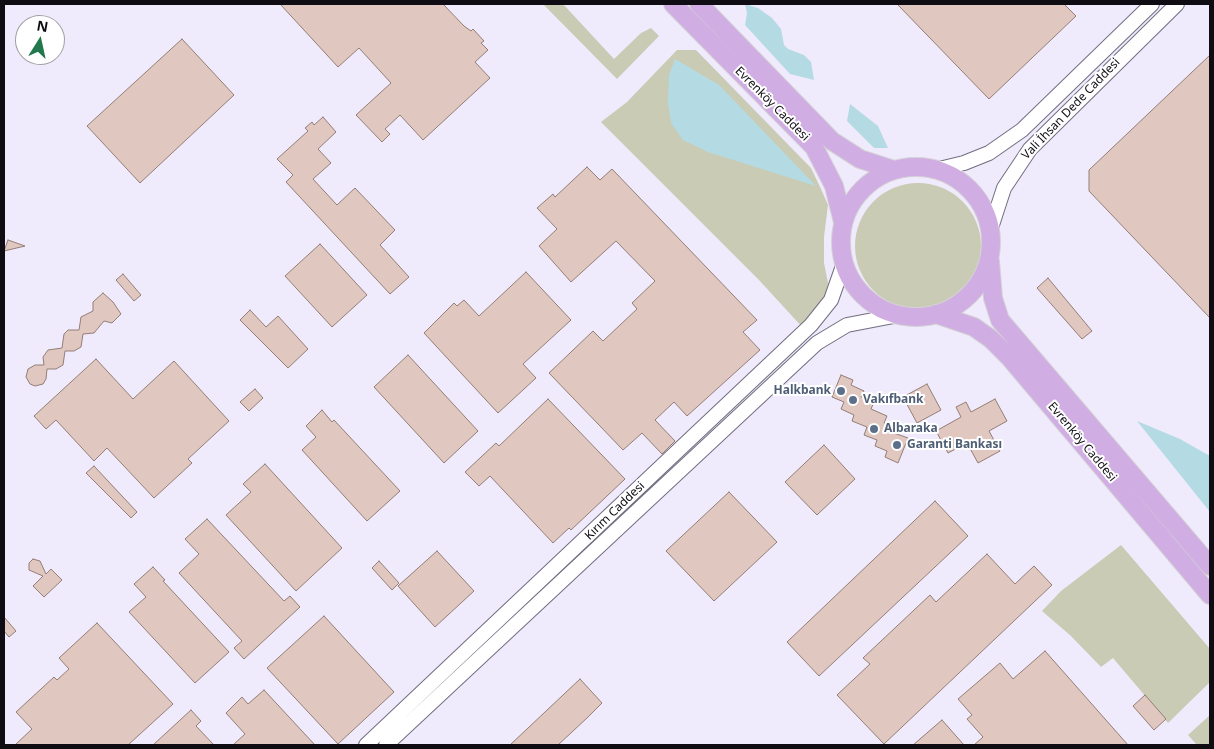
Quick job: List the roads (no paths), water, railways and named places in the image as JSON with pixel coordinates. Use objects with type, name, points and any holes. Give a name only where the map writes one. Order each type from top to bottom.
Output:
[{"type":"main road","name":"Evrenköy Caddesi","points":[[673,4],[814,147],[834,186],[843,222]]},
{"type":"main road","name":"Evrenköy Caddesi","points":[[699,4],[832,141],[860,159],[894,170]]},
{"type":"main road","points":[[918,167],[934,170],[955,178],[971,192],[983,210],[990,231],[990,252],[984,273],[972,291],[956,305],[936,314],[899,315],[883,309],[869,300],[854,284],[844,263],[841,243],[843,222],[850,205],[862,190],[877,178],[894,170],[918,167]]},
{"type":"main road","name":"Evrenköy Caddesi","points":[[990,252],[992,298],[1000,320],[1210,566]]},
{"type":"main road","name":"Evrenköy Caddesi","points":[[936,314],[974,327],[991,339],[1010,358],[1210,595]]},
{"type":"street","name":"Vali İhsan Dede Caddesi","points":[[934,170],[964,163],[990,153],[1022,130],[1152,4]]},
{"type":"street","name":"Vali İhsan Dede Caddesi","points":[[990,231],[1004,188],[1030,149],[1177,4]]},
{"type":"street","name":"Kırım Caddesi","points":[[366,745],[811,325],[831,300],[844,263]]},
{"type":"street","name":"Kırım Caddesi","points":[[386,745],[817,342],[847,325],[899,315]]},
{"type":"water","points":[[745,4],[758,8],[772,18],[781,29],[784,45],[788,49],[804,55],[811,62],[814,80],[790,74],[745,25],[747,13]]},
{"type":"water","points":[[675,59],[719,85],[816,186],[708,152],[683,140],[671,123],[668,102],[669,75]]},
{"type":"water","points":[[850,104],[878,126],[888,148],[874,148],[847,121]]},
{"type":"water","points":[[1137,421],[1180,439],[1210,456],[1210,512]]},
{"type":"place","name":"Halkbank","points":[[841,391]]},
{"type":"place","name":"Vakıfbank","points":[[853,400]]},
{"type":"place","name":"Albaraka","points":[[874,429]]},
{"type":"place","name":"Garanti Bankası","points":[[897,445]]}]
